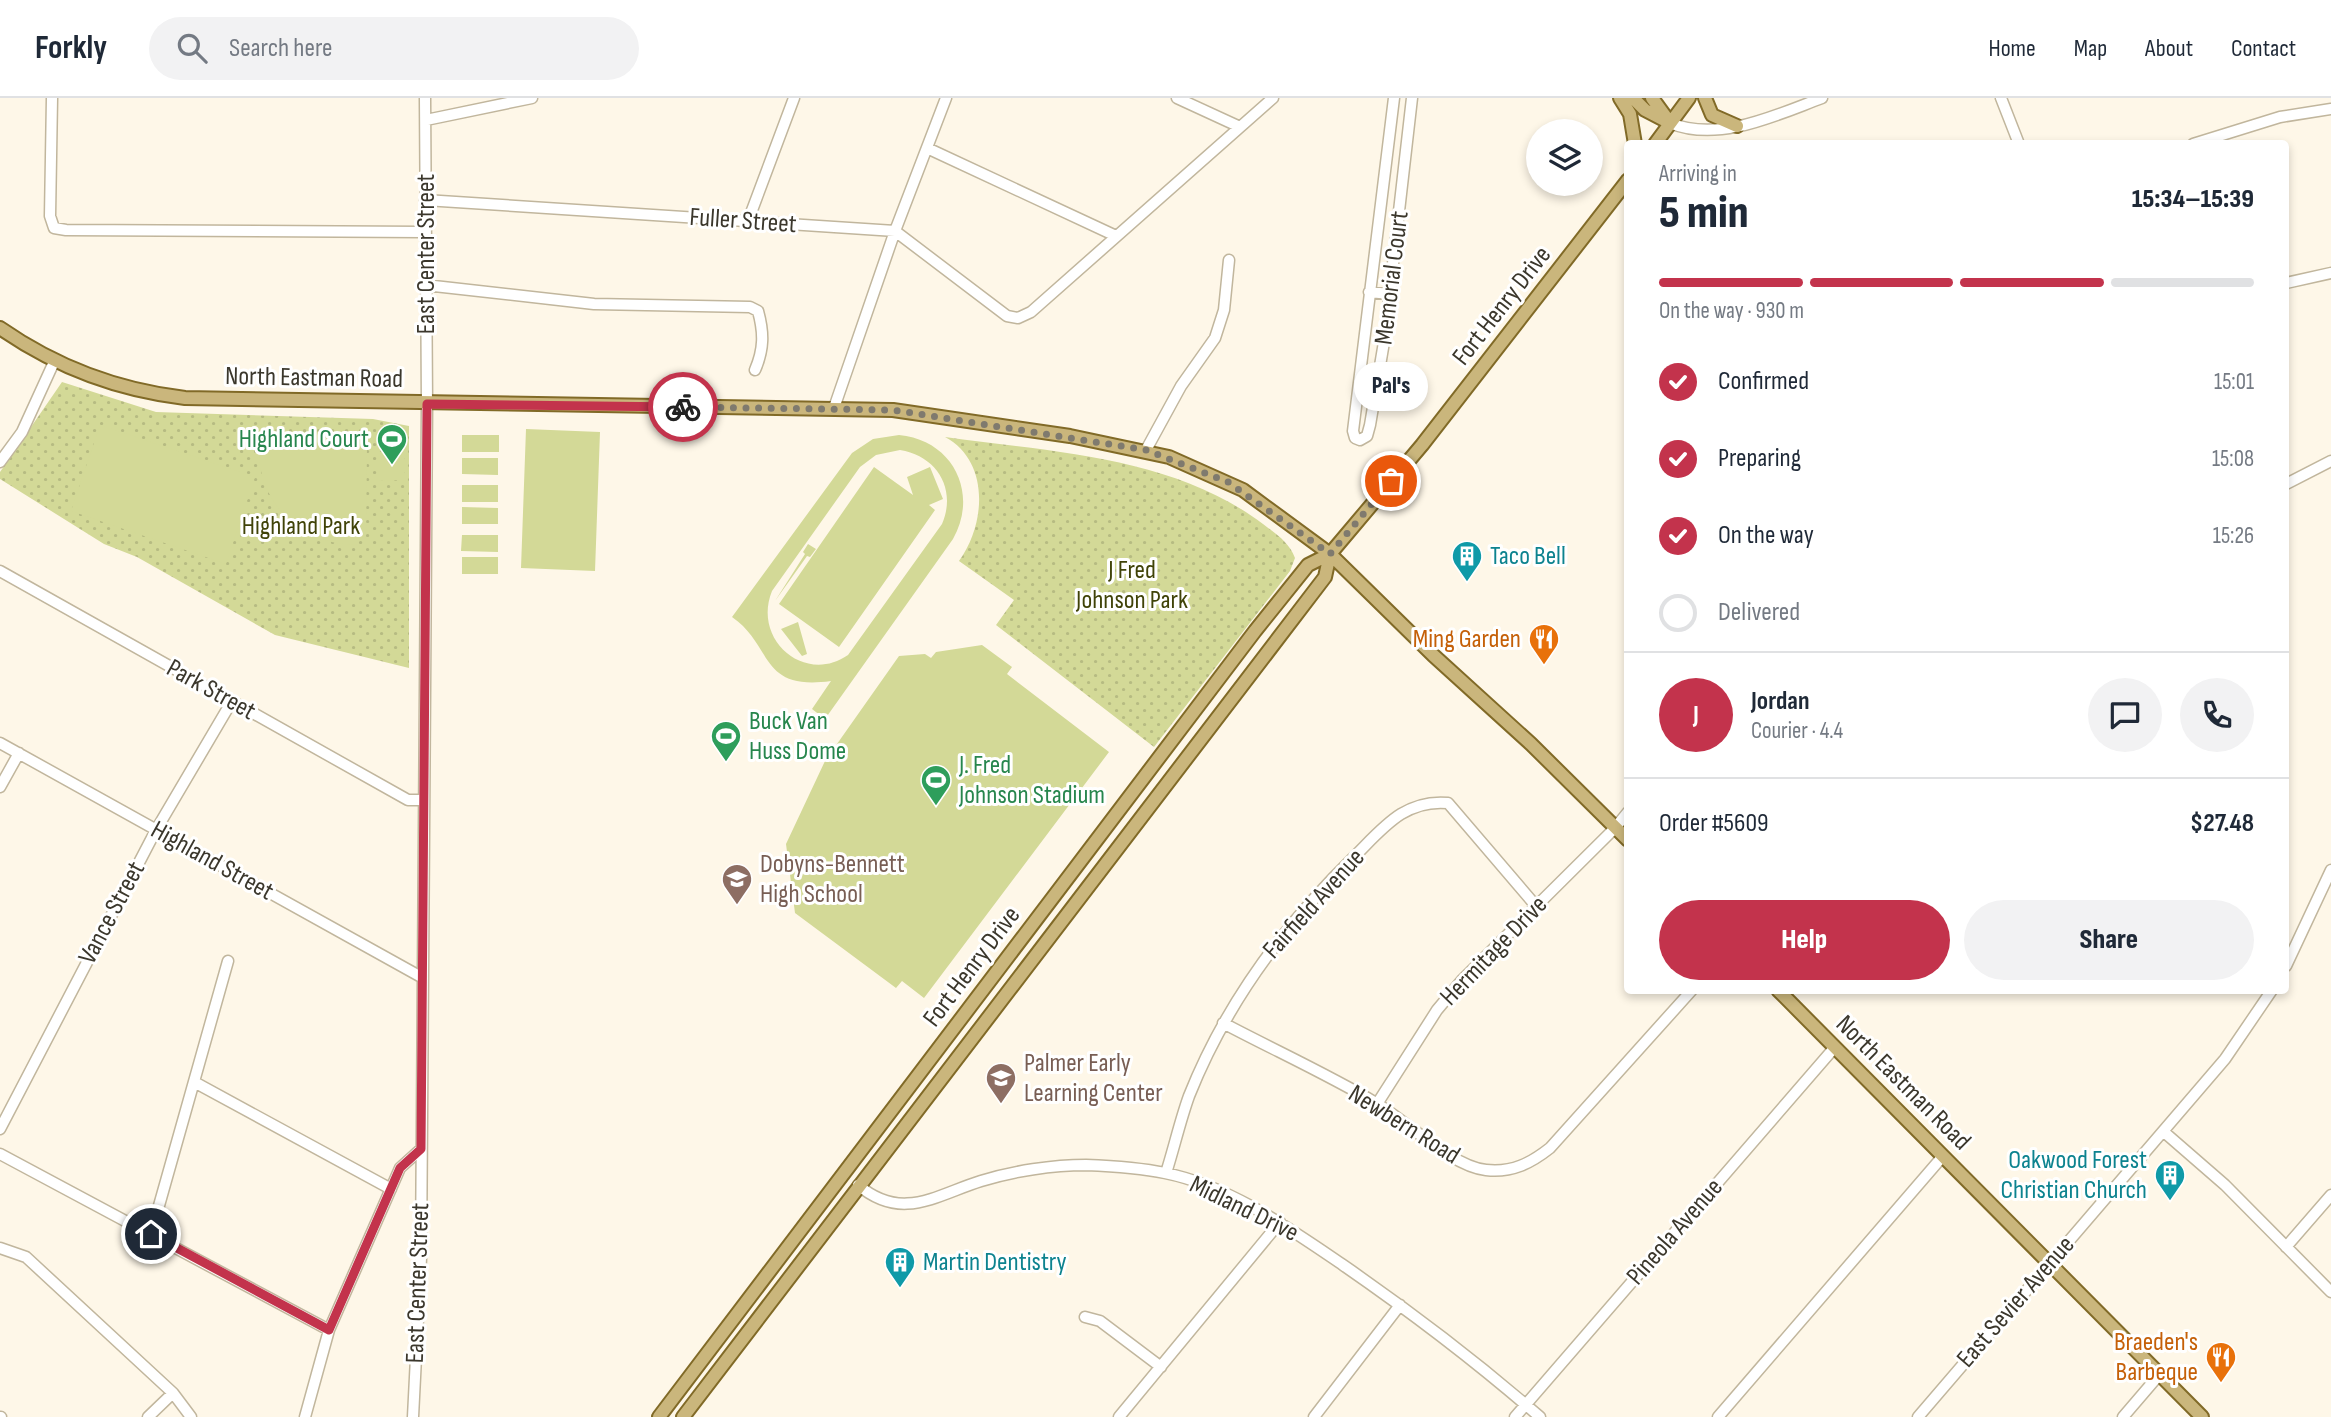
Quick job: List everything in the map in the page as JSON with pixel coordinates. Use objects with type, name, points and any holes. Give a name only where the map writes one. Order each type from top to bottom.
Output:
[{"type":"main road","points":[[1620,98],[1630,114],[1634,140]]},
{"type":"main road","points":[[1633,98],[1645,110],[1670,123]]},
{"type":"main road","points":[[1652,98],[1670,123]]},
{"type":"main road","points":[[1658,140],[1689,98]]},
{"type":"main road","points":[[1705,98],[1712,115],[1737,126]]},
{"type":"main road","name":"Fort Henry Drive","points":[[683,1417],[1323,579],[1330,554],[1495,354],[1624,185]]},
{"type":"main road","name":"North Eastman Road","points":[[0,328],[54,362],[122,387],[185,398],[427,404],[834,408],[939,416],[1146,450],[1191,465],[1236,486],[1330,554],[1624,836]]},
{"type":"main road","name":"Fort Henry Drive","points":[[659,1417],[1255,631],[1308,565],[1330,554]]},
{"type":"main road","name":"North Eastman Road","points":[[1782,994],[2202,1417]]},
{"type":"street","points":[[52,98],[50,216],[54,228],[80,231],[424,232]]},
{"type":"street","name":"East Center Street","points":[[413,1417],[421,1258],[427,404],[425,98]]},
{"type":"street","points":[[426,120],[532,98]]},
{"type":"street","points":[[748,221],[794,98]]},
{"type":"street","points":[[834,408],[895,231],[946,98]]},
{"type":"street","points":[[1177,98],[1240,127]]},
{"type":"street","points":[[895,231],[1007,316],[1018,318],[1031,312],[1273,98]]},
{"type":"street","name":"Memorial Court","points":[[1394,98],[1353,431],[1354,438],[1360,440],[1367,436],[1370,425],[1390,294],[1412,98]]},
{"type":"street","points":[[1670,123],[1686,130],[1712,132],[1822,98]]},
{"type":"street","points":[[2001,98],[2017,140]]},
{"type":"street","points":[[2206,140],[2280,117],[2331,109]]},
{"type":"street","points":[[926,148],[1116,236]]},
{"type":"street","name":"Fuller Street","points":[[425,200],[895,231]]},
{"type":"street","points":[[1146,450],[1171,402],[1215,338],[1224,310],[1229,260]]},
{"type":"street","points":[[2289,282],[2331,273]]},
{"type":"street","points":[[425,285],[594,303],[750,307],[758,311],[762,325],[763,348],[755,370]]},
{"type":"street","points":[[1369,292],[1390,294]]},
{"type":"street","points":[[0,462],[22,432],[54,362]]},
{"type":"street","points":[[2289,482],[2331,461]]},
{"type":"street","name":"Park Street","points":[[0,571],[408,800],[424,800]]},
{"type":"street","name":"Vance Street","points":[[0,1129],[156,830],[232,701]]},
{"type":"street","name":"Highland Street","points":[[0,743],[423,978]]},
{"type":"street","points":[[0,787],[19,753]]},
{"type":"street","name":"Fairfield Avenue","points":[[1166,1173],[1189,1097],[1223,1023],[1254,971],[1292,921],[1341,869],[1407,807],[1433,802],[1448,803],[1536,906]]},
{"type":"street","name":"Hermitage Drive","points":[[1377,1104],[1437,1010],[1480,961],[1624,817]]},
{"type":"street","points":[[2289,960],[2329,877]]},
{"type":"street","points":[[151,1234],[196,1083],[228,961]]},
{"type":"street","name":"Newbern Road","points":[[1223,1023],[1377,1104],[1468,1166],[1486,1170],[1507,1170],[1530,1164],[1550,1148],[1688,994]]},
{"type":"street","name":"East Sevier Avenue","points":[[1917,1417],[2225,1059],[2269,994]]},
{"type":"street","name":"Pineola Avenue","points":[[1515,1417],[1835,1047]]},
{"type":"street","points":[[196,1083],[391,1189]]},
{"type":"street","points":[[2164,1132],[2225,1185],[2331,1292]]},
{"type":"street","points":[[305,1417],[329,1330],[400,1168],[421,1149]]},
{"type":"street","points":[[0,1154],[329,1330]]},
{"type":"street","points":[[1718,1417],[1943,1156]]},
{"type":"street","name":"Midland Drive","points":[[858,1185],[871,1196],[895,1204],[916,1204],[982,1181],[1029,1171],[1085,1165],[1166,1173],[1214,1189],[1280,1222],[1400,1305],[1540,1417]]},
{"type":"street","points":[[2286,1247],[2331,1195]]},
{"type":"street","points":[[1119,1417],[1280,1222]]},
{"type":"street","points":[[0,1248],[26,1257],[173,1393],[191,1417]]},
{"type":"street","points":[[1314,1417],[1400,1305]]},
{"type":"street","points":[[1085,1317],[1100,1321],[1161,1367]]},
{"type":"street","points":[[2123,1417],[2159,1375]]},
{"type":"street","points":[[148,1417],[173,1393]]},
{"type":"green space","name":"Highland Park","points":[[62,382],[156,412],[373,419],[409,426],[409,668],[275,635],[137,557],[104,544],[0,479],[0,472]]},
{"type":"green space","points":[[100,425],[255,477],[226,564],[71,511]]},
{"type":"green space","points":[[526,429],[600,432],[595,571],[521,568]]},
{"type":"green space","points":[[462,435],[499,435],[499,452],[462,452]]},
{"type":"green space","points":[[899,435],[918,439],[947,458],[962,487],[960,522],[953,539],[825,719],[812,709],[831,681],[808,682],[791,679],[779,673],[745,628],[732,617],[852,453],[873,439]],"holes":[[[900,450],[913,453],[934,467],[945,487],[947,499],[942,524],[848,655],[832,663],[815,665],[786,653],[769,626],[768,609],[772,591],[860,467],[876,455]]]},
{"type":"green space","name":"J Fred Johnson Park","points":[[945,437],[1069,453],[1151,471],[1228,501],[1263,524],[1289,547],[1295,558],[1290,571],[1154,747],[996,625],[1014,600],[959,561],[975,529],[979,494],[970,461],[960,448]]},
{"type":"green space","points":[[270,438],[359,438],[367,446],[366,533],[356,545],[317,537],[286,517],[274,502],[260,467],[259,447]]},
{"type":"green space","name":"Highland Court","points":[[404,449],[404,480],[379,481],[379,452]]},
{"type":"green space","points":[[462,458],[498,458],[498,475],[462,474]]},
{"type":"green space","points":[[874,467],[913,495],[907,477],[930,467],[943,499],[929,505],[935,510],[839,647],[779,604]]},
{"type":"green space","points":[[462,485],[498,485],[498,502],[462,502]]},
{"type":"green space","points":[[462,507],[498,508],[498,524],[462,524]]},
{"type":"green space","points":[[462,535],[498,535],[498,552],[461,551]]},
{"type":"green space","points":[[808,544],[816,549],[810,557],[807,556],[775,601],[805,554],[803,552]]},
{"type":"green space","points":[[462,557],[498,557],[498,574],[462,574]]},
{"type":"green space","points":[[798,622],[807,654],[802,656],[781,629]]},
{"type":"green space","name":"J. Fred Johnson Stadium","points":[[982,645],[1012,667],[1007,674],[1109,752],[924,998],[902,981],[896,988],[795,913],[786,844],[825,761],[899,656],[925,654],[931,658],[936,652]]},
{"type":"way so far","points":[[683,407],[893,410],[1146,450],[1191,465],[1243,490],[1330,554],[1391,481]]},
{"type":"place","name":"Highland Court","points":[[392,466]]},
{"type":"place","name":"Pal's","points":[[1391,481]]},
{"type":"place","name":"Taco Bell","points":[[1467,583]]},
{"type":"place","name":"Ming Garden","points":[[1544,666]]},
{"type":"place","name":"Buck Van Huss Dome","points":[[726,763]]},
{"type":"place","name":"J. Fred Johnson Stadium","points":[[936,807]]},
{"type":"place","name":"Dobyns-Bennett High School","points":[[737,906]]},
{"type":"place","name":"Palmer Early Learning Center","points":[[1001,1105]]},
{"type":"place","name":"Oakwood Forest Christian Church","points":[[2170,1202]]},
{"type":"place","name":"Martin Dentistry","points":[[900,1289]]},
{"type":"place","name":"Braeden's Barbeque","points":[[2221,1384]]},
{"type":"route","points":[[151,1234],[329,1330],[400,1168],[412,1154],[421,1149],[427,404],[683,407]]}]
